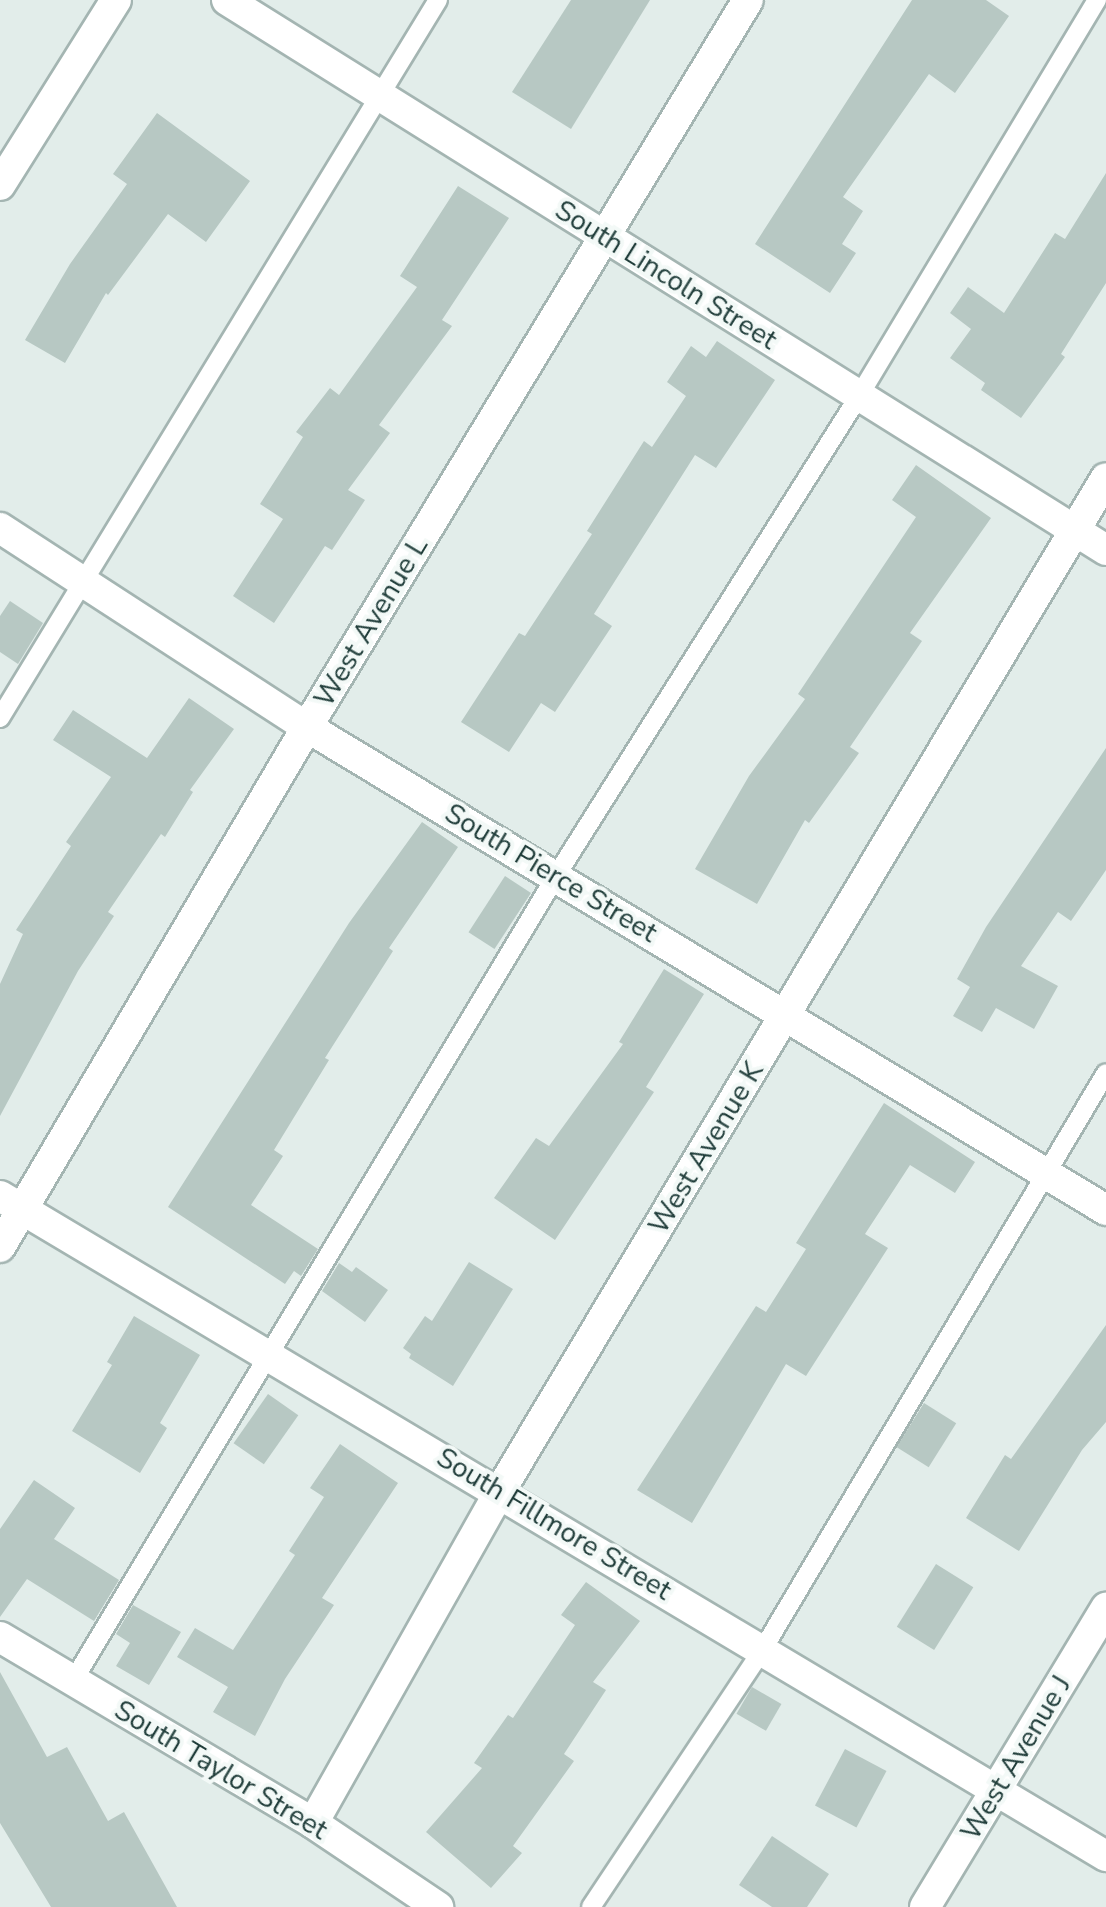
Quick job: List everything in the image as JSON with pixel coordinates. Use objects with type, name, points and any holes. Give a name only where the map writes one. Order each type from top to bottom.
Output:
[{"type":"street","points":[[0,184],[116,0]]},
{"type":"street","name":"South Lincoln Street","points":[[227,0],[377,98],[1106,550]]},
{"type":"street","name":"West Avenue L","points":[[0,1247],[11,1203],[308,727],[748,0]]},
{"type":"street","name":"West Avenue K","points":[[313,1823],[500,1491],[1106,478]]},
{"type":"street","name":"South Pierce Street","points":[[0,528],[82,585],[308,727],[1106,1210]]},
{"type":"street","name":"South Fillmore Street","points":[[11,1203],[500,1491],[1106,1856]]},
{"type":"street","name":"West Avenue J","points":[[925,1907],[1106,1608]]},
{"type":"street","name":"South Taylor Street","points":[[0,1638],[313,1823],[438,1907]]},
{"type":"lane","points":[[0,718],[438,0]]},
{"type":"lane","points":[[73,1681],[556,876],[859,396],[1096,0]]},
{"type":"lane","points":[[590,1907],[763,1648],[1106,1073]]},
{"type":"building","points":[[571,0],[650,0],[571,129],[512,92]]},
{"type":"building","points":[[912,0],[986,0],[1009,16],[955,93],[929,74],[843,197],[863,211],[842,244],[856,253],[830,293],[755,244]]},
{"type":"building","points":[[157,113],[250,181],[206,242],[168,214],[106,293],[65,363],[25,340],[70,264],[127,184],[113,174]]},
{"type":"building","points":[[1106,173],[1106,283],[1061,354],[1065,357],[1021,418],[981,390],[985,383],[950,358],[971,329],[950,313],[968,287],[1004,313],[1055,233],[1065,239]]},
{"type":"building","points":[[458,186],[509,218],[442,320],[452,326],[379,425],[390,433],[348,490],[365,500],[332,550],[325,546],[274,623],[233,596],[283,519],[260,504],[303,437],[296,432],[330,388],[339,395],[417,287],[400,276]]},
{"type":"building","points":[[717,341],[775,380],[716,468],[695,455],[594,614],[612,626],[555,712],[541,703],[509,752],[461,722],[519,633],[525,636],[592,534],[587,531],[644,441],[652,447],[686,396],[667,382],[691,346],[706,357]]},
{"type":"building","points":[[916,465],[991,518],[910,633],[922,641],[850,747],[859,753],[809,823],[805,820],[757,904],[695,869],[749,776],[805,699],[798,694],[916,517],[892,500]]},
{"type":"building","points":[[10,601],[43,623],[18,664],[0,652],[0,616]]},
{"type":"building","points":[[189,698],[234,729],[190,790],[193,792],[165,837],[161,834],[108,912],[114,916],[78,971],[0,1116],[0,984],[23,934],[16,930],[71,846],[66,842],[111,777],[53,740],[73,710],[147,758]]},
{"type":"building","points":[[1106,748],[1106,870],[1071,921],[1058,912],[1021,966],[1058,986],[1034,1029],[996,1008],[982,1032],[953,1016],[970,987],[957,979],[986,927]]},
{"type":"building","points":[[422,822],[458,847],[389,948],[393,951],[325,1058],[329,1060],[274,1150],[283,1156],[251,1205],[318,1249],[301,1276],[294,1271],[285,1284],[168,1207],[349,923]]},
{"type":"building","points":[[505,876],[531,893],[495,949],[469,932]]},
{"type":"building","points":[[664,969],[704,994],[646,1087],[654,1092],[555,1240],[494,1198],[536,1138],[549,1146],[623,1044],[619,1042]]},
{"type":"building","points":[[884,1103],[975,1162],[955,1193],[910,1165],[865,1234],[888,1248],[806,1376],[786,1364],[692,1523],[637,1490],[756,1306],[766,1312],[806,1249],[796,1243]]},
{"type":"building","points":[[469,1262],[513,1289],[453,1386],[409,1358],[411,1354],[403,1348],[425,1316],[432,1321]]},
{"type":"building","points":[[339,1263],[352,1272],[356,1267],[388,1290],[365,1322],[322,1291]]},
{"type":"building","points":[[134,1316],[200,1355],[160,1423],[167,1428],[140,1473],[72,1431],[112,1365],[107,1362]]},
{"type":"building","points":[[1106,1325],[1106,1422],[1082,1450],[1019,1551],[966,1518],[1005,1455],[1011,1459]]},
{"type":"building","points":[[268,1394],[298,1415],[264,1464],[234,1443]]},
{"type":"building","points":[[924,1403],[956,1423],[929,1467],[896,1447]]},
{"type":"building","points":[[340,1444],[398,1483],[322,1598],[334,1605],[285,1679],[255,1736],[213,1712],[228,1687],[177,1657],[195,1628],[233,1650],[295,1555],[289,1551],[324,1497],[310,1488]]},
{"type":"building","points":[[34,1480],[75,1508],[54,1539],[119,1580],[94,1621],[27,1579],[0,1617],[0,1529]]},
{"type":"building","points":[[936,1564],[973,1587],[934,1650],[897,1627]]},
{"type":"building","points":[[586,1582],[640,1621],[593,1682],[606,1690],[564,1754],[574,1761],[513,1846],[522,1853],[491,1888],[426,1832],[482,1768],[474,1763],[508,1715],[513,1718],[575,1625],[561,1615]]},
{"type":"building","points":[[133,1605],[181,1632],[149,1685],[116,1666],[130,1643],[116,1634]]},
{"type":"building","points":[[0,1672],[47,1757],[67,1747],[108,1821],[124,1812],[177,1907],[51,1907],[0,1823]]},
{"type":"building","points":[[752,1687],[781,1704],[766,1731],[736,1714]]},
{"type":"building","points":[[845,1749],[886,1771],[856,1828],[815,1806]]},
{"type":"building","points":[[772,1836],[829,1874],[807,1907],[772,1907],[739,1885]]}]
